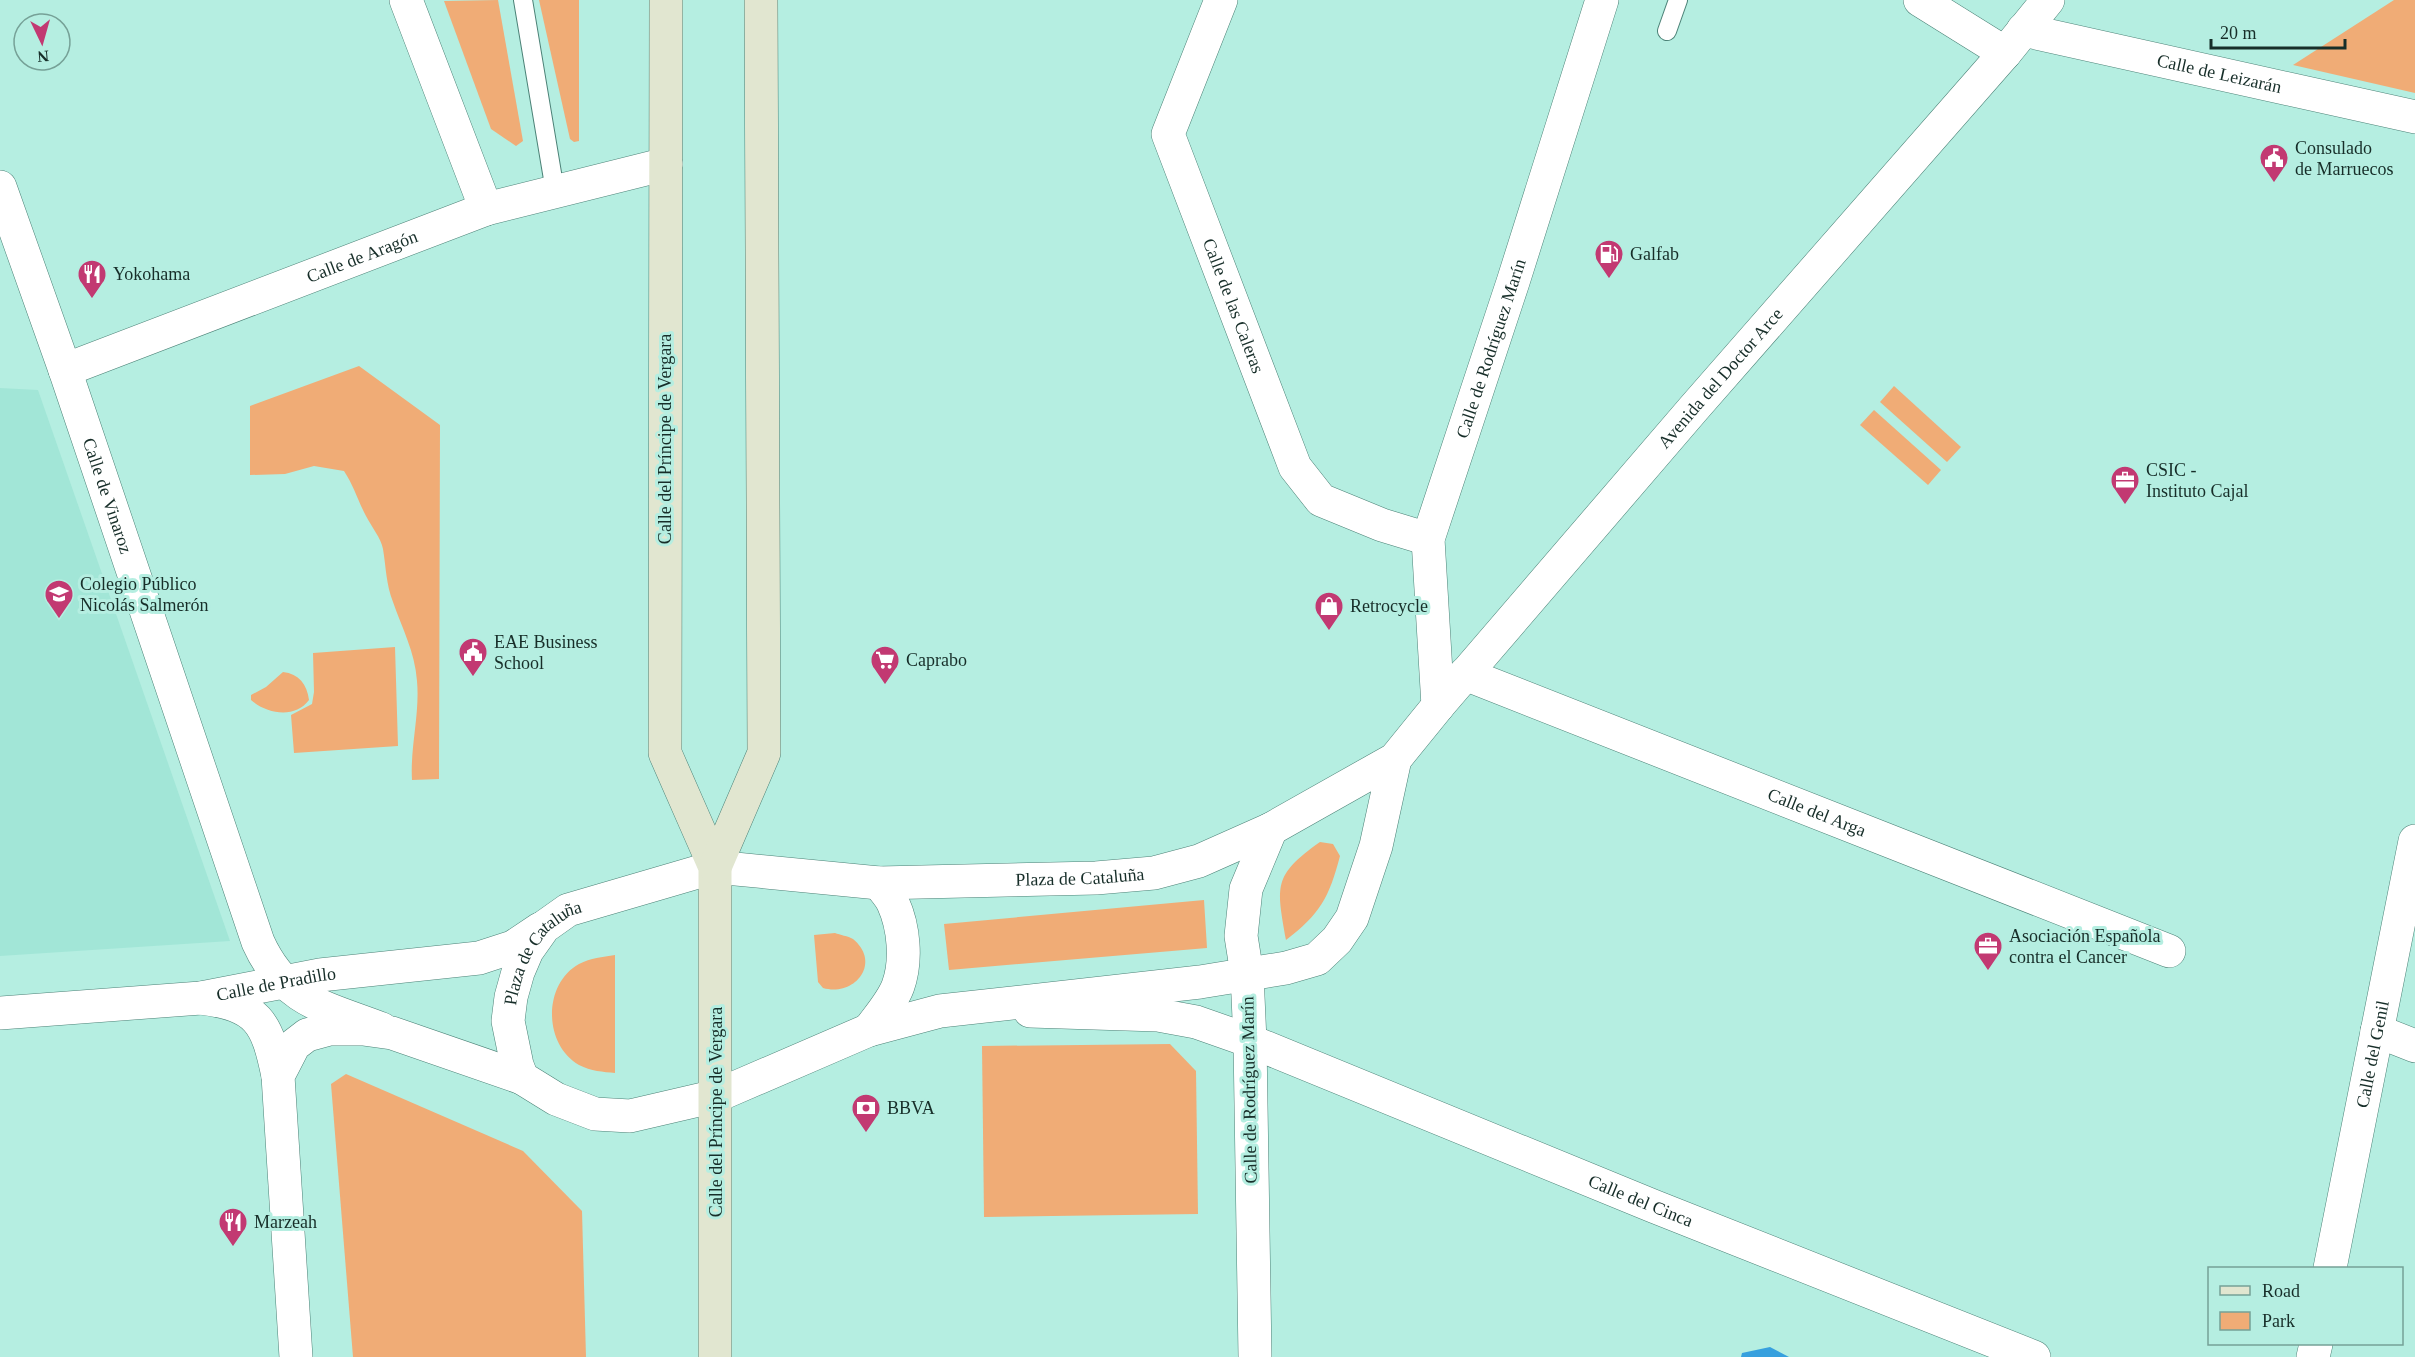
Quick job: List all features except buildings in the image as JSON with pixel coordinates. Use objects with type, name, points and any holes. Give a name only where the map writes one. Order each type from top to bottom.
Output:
[{"type":"main road","name":"Calle del Príncipe de Vergara","points":[[666,0],[665,753],[715,867],[715,1357]]},
{"type":"main road","name":"Calle del Príncipe de Vergara","points":[[715,867],[764,753],[761,0]]},
{"type":"street","points":[[406,0],[486,209]]},
{"type":"street","name":"Calle de las Caleras","points":[[1221,0],[1168,134],[1295,467],[1321,500],[1383,525],[1428,539]]},
{"type":"street","name":"Calle de Rodríguez Marín","points":[[1438,706],[1428,539],[1602,0]]},
{"type":"street","name":"Calle de Leizarán","points":[[1920,0],[2014,41],[2415,117]]},
{"type":"street","name":"Avenida del Doctor Arce","points":[[1272,829],[1395,759],[1465,674],[2048,0]]},
{"type":"street","name":"Calle de Aragón","points":[[65,370],[486,209],[666,164]]},
{"type":"street","name":"Calle de Vinaroz","points":[[0,187],[65,370],[258,942],[271,968],[282,981],[304,998],[392,1033]]},
{"type":"street","name":"Calle del Arga","points":[[1465,674],[2169,951]]},
{"type":"street","name":"Avenida del Doctor Arce","points":[[1247,974],[1286,968],[1317,958],[1337,940],[1352,918],[1376,846],[1395,759]]},
{"type":"street","name":"Plaza de Cataluña","points":[[522,1078],[508,1021],[511,997],[527,951],[544,927],[568,910],[715,867],[879,884],[1096,879],[1154,873],[1199,861],[1272,829]]},
{"type":"street","name":"Calle de Rodríguez Marín","points":[[1255,1357],[1250,1041],[1247,974],[1241,936],[1246,889],[1272,829]]},
{"type":"street","name":"Calle del Genil","points":[[2330,1267],[2415,841]]},
{"type":"street","points":[[869,1030],[897,987],[902,965],[903,942],[899,923],[892,902],[879,884]]},
{"type":"street","name":"Calle de Pradillo","points":[[0,1013],[201,998],[320,975],[479,958],[513,947],[544,927]]},
{"type":"street","points":[[962,1010],[1200,982],[1247,974]]},
{"type":"street","points":[[201,998],[236,1005],[255,1016],[266,1033],[278,1076],[296,1357]]},
{"type":"street","points":[[278,1076],[294,1045],[307,1035],[318,1031],[344,1029],[392,1033],[522,1078],[556,1098],[596,1114],[630,1116],[716,1096],[869,1030],[940,1011],[1158,1015],[1196,1022],[1250,1041]]},
{"type":"street","points":[[2378,1031],[2415,1046]]},
{"type":"street","name":"Calle del Cinca","points":[[1250,1041],[1653,1206],[2034,1357]]},
{"type":"lane","points":[[523,0],[555,191]]},
{"type":"lane","points":[[1667,31],[1678,0]]},
{"type":"shaded area","name":"Colegio Público Nicolás Salmerón","points":[[0,388],[38,390],[230,941],[0,956]]},
{"type":"green space","points":[[498,0],[523,141],[516,146],[491,129],[444,1]]},
{"type":"green space","points":[[539,0],[579,0],[579,141],[574,142],[570,139]]},
{"type":"green space","points":[[2394,0],[2415,0],[2415,93],[2293,65]]},
{"type":"green space","points":[[359,366],[440,425],[439,779],[412,780],[418,693],[414,660],[391,595],[382,545],[351,482],[344,471],[314,466],[285,474],[250,475],[250,406]]},
{"type":"green space","points":[[1894,386],[1961,447],[1947,462],[1880,402]]},
{"type":"green space","points":[[1874,410],[1941,470],[1928,485],[1860,425]]},
{"type":"green space","points":[[395,647],[398,746],[294,753],[291,715],[312,704],[313,653]]},
{"type":"green space","points":[[283,672],[294,675],[304,685],[309,700],[303,706],[289,712],[281,712],[265,709],[251,700],[251,695],[266,687]]},
{"type":"green space","points":[[1320,842],[1333,844],[1340,856],[1332,883],[1315,913],[1286,940],[1280,894],[1282,883],[1293,864]]},
{"type":"green space","points":[[1204,900],[1207,948],[949,970],[944,924]]},
{"type":"green space","points":[[835,933],[853,939],[861,948],[865,958],[865,967],[861,976],[845,988],[823,988],[818,982],[814,935]]},
{"type":"green space","points":[[615,955],[615,1073],[584,1067],[567,1055],[559,1043],[552,1014],[559,985],[567,973],[583,962]]},
{"type":"green space","points":[[1170,1044],[1196,1071],[1198,1214],[984,1217],[982,1046]]},
{"type":"green space","points":[[346,1074],[523,1151],[582,1211],[586,1357],[353,1357],[331,1084]]},
{"type":"water","points":[[1770,1347],[1789,1357],[1741,1357],[1742,1353]]},
{"type":"place","name":"Consulado de Marruecos","points":[[2274,184]]},
{"type":"place","name":"Galfab","points":[[1609,280]]},
{"type":"place","name":"Yokohama","points":[[92,300]]},
{"type":"place","name":"CSIC - Instituto Cajal","points":[[2125,506]]},
{"type":"place","name":"Colegio Público Nicolás Salmerón","points":[[59,620]]},
{"type":"place","name":"Retrocycle","points":[[1329,632]]},
{"type":"place","name":"EAE Business School","points":[[473,678]]},
{"type":"place","name":"Caprabo","points":[[885,686]]},
{"type":"place","name":"Asociación Española contra el Cancer","points":[[1988,972]]},
{"type":"place","name":"BBVA","points":[[866,1134]]},
{"type":"place","name":"Marzeah","points":[[233,1248]]}]
